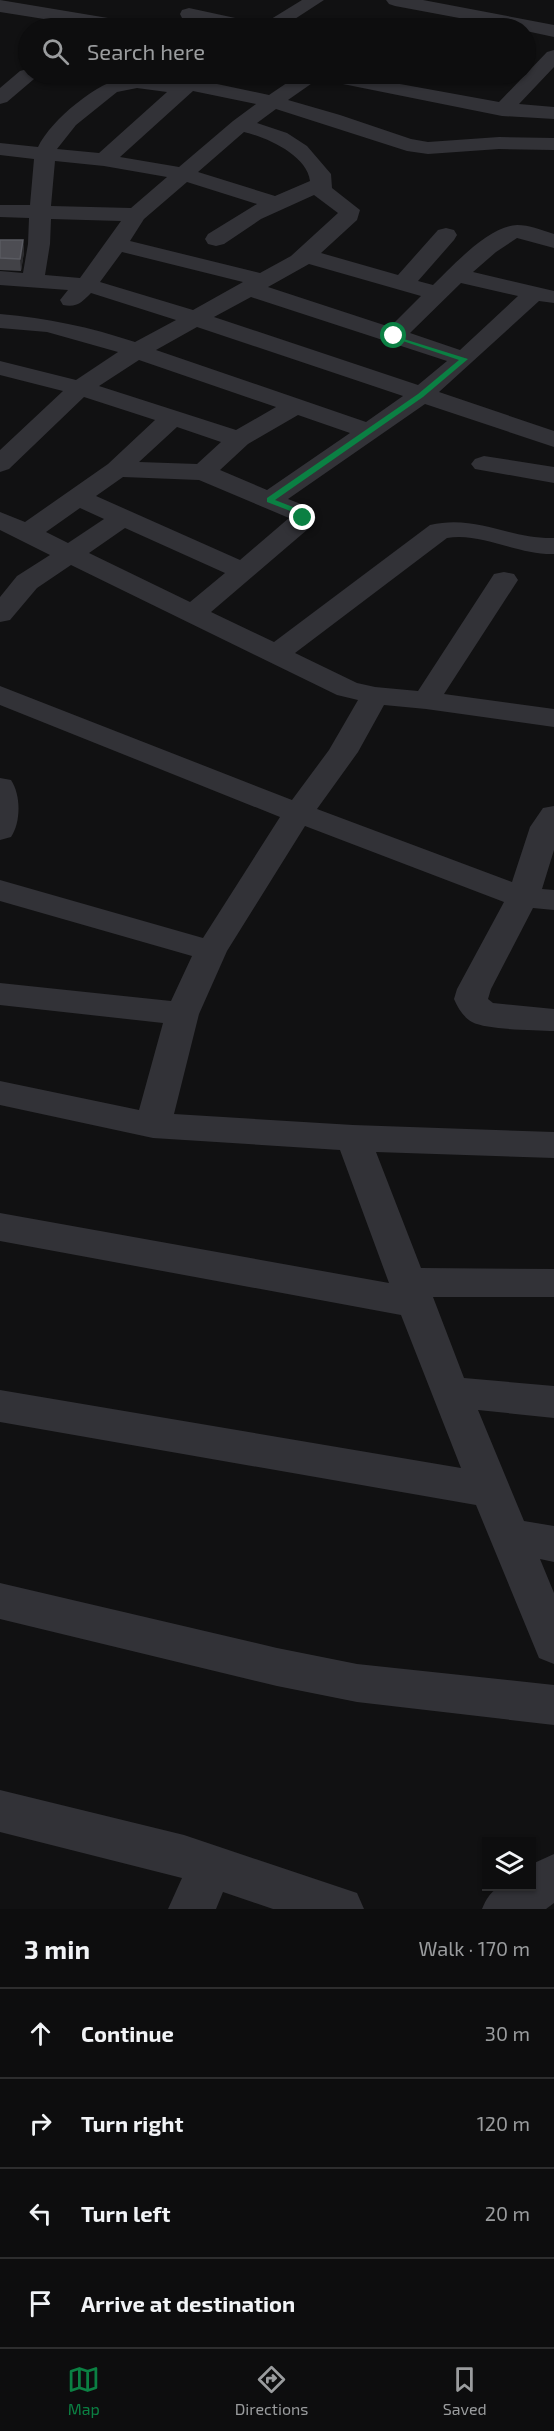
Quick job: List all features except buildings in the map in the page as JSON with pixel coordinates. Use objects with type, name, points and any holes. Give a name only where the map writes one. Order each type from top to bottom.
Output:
[{"type":"street","points":[[184,18],[212,0]]},
{"type":"street","points":[[285,18],[315,0]]},
{"type":"street","points":[[395,0],[434,4],[508,18]]},
{"type":"street","points":[[101,18],[121,5]]},
{"type":"street","points":[[0,6],[77,18]]},
{"type":"street","points":[[536,23],[551,26]]},
{"type":"street","points":[[0,98],[18,83]]},
{"type":"street","points":[[32,281],[38,249],[39,211],[47,146],[64,128],[116,84]]},
{"type":"street","points":[[104,160],[190,84]]},
{"type":"street","points":[[195,84],[273,102],[333,119],[390,139],[428,148],[499,143],[554,144]]},
{"type":"street","points":[[232,93],[245,84]]},
{"type":"street","points":[[47,325],[86,285],[136,215],[240,125],[298,84]]},
{"type":"street","points":[[333,119],[376,84]]},
{"type":"street","points":[[393,84],[438,99],[502,110],[554,113]]},
{"type":"street","points":[[502,110],[528,84]]},
{"type":"street","points":[[422,112],[438,99]]},
{"type":"street","points":[[0,464],[80,388],[138,350],[307,256],[350,212],[321,191],[320,174],[300,150],[280,137],[240,125]]},
{"type":"street","points":[[390,139],[406,126]]},
{"type":"street","points":[[2,139],[47,154],[104,160],[183,174],[275,203]]},
{"type":"street","points":[[216,239],[275,203],[321,184]]},
{"type":"street","points":[[0,211],[136,215]]},
{"type":"street","points":[[394,336],[457,275],[506,235],[526,232],[554,241]]},
{"type":"street","points":[[403,284],[446,235]]},
{"type":"street","points":[[117,244],[258,285],[394,336],[464,359]]},
{"type":"street","points":[[307,256],[438,294]]},
{"type":"street","points":[[457,275],[548,295]]},
{"type":"street","points":[[0,278],[86,285],[122,294],[554,439]]},
{"type":"street","points":[[269,500],[421,395],[548,295]]},
{"type":"street","points":[[0,321],[67,328],[138,350],[369,431]]},
{"type":"street","points":[[0,368],[80,388],[239,439]]},
{"type":"street","points":[[203,472],[239,439],[296,406]]},
{"type":"street","points":[[29,532],[78,498],[94,483],[117,469],[172,418]]},
{"type":"street","points":[[484,464],[550,466]]},
{"type":"street","points":[[117,469],[203,472],[296,511],[303,518],[194,613]]},
{"type":"street","points":[[78,498],[243,572]]},
{"type":"street","points":[[0,614],[27,582],[124,518]]},
{"type":"street","points":[[0,520],[29,532],[347,689],[375,696],[426,700],[554,718]]},
{"type":"street","points":[[276,654],[439,531],[457,528],[534,546],[554,546]]},
{"type":"street","points":[[426,700],[504,580]]},
{"type":"street","points":[[0,695],[298,813],[539,898]]},
{"type":"street","points":[[153,1125],[182,1014],[211,951],[298,813],[329,773],[375,696]]},
{"type":"street","points":[[0,787],[3,807],[0,831]]},
{"type":"street","points":[[554,815],[546,827],[539,898],[474,989],[471,999],[475,1007],[484,1014],[554,1020]]},
{"type":"street","points":[[0,890],[211,951]]},
{"type":"street","points":[[0,994],[182,1014]]},
{"type":"street","points":[[0,1093],[153,1125],[353,1138],[554,1144]]},
{"type":"street","points":[[353,1138],[450,1392],[554,1646]]},
{"type":"street","points":[[0,1227],[412,1292],[554,1283]]},
{"type":"street","points":[[450,1392],[554,1402]]},
{"type":"street","points":[[0,1406],[489,1490]]},
{"type":"street","points":[[508,1536],[554,1544]]},
{"type":"street","points":[[0,1601],[277,1667],[357,1683],[554,1705]]},
{"type":"street","points":[[0,1811],[184,1857],[340,1909]]},
{"type":"street","points":[[192,1909],[211,1866]]},
{"type":"street","points":[[506,1909],[554,1876]]},
{"type":"route","points":[[303,518],[302,514],[269,500],[421,395],[464,359],[394,336]]}]
